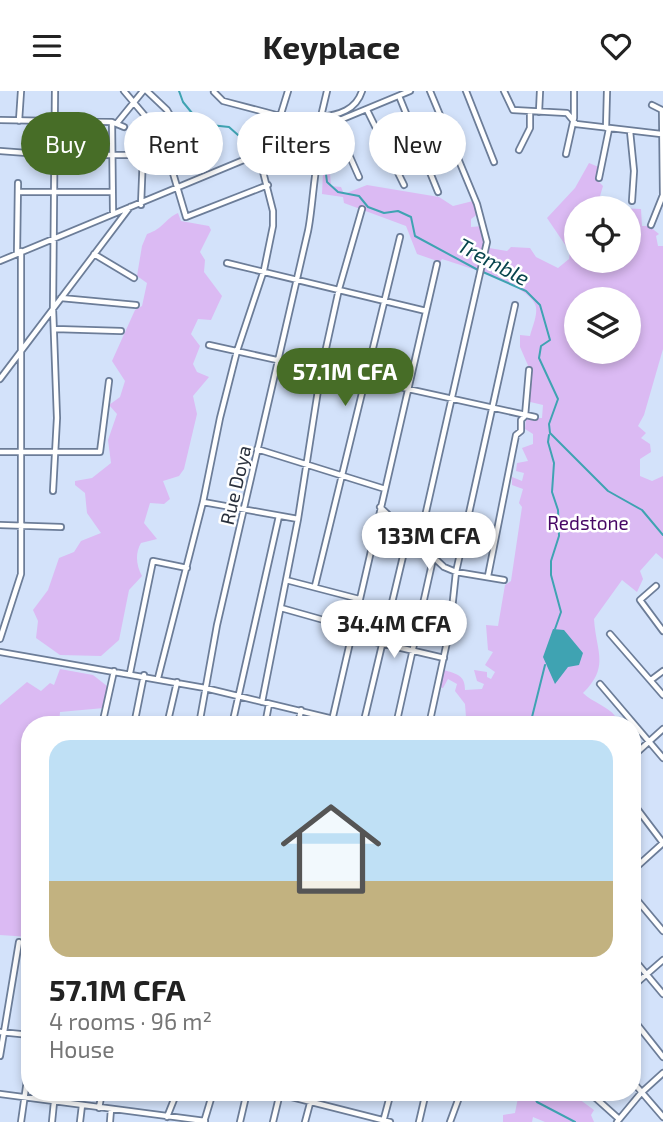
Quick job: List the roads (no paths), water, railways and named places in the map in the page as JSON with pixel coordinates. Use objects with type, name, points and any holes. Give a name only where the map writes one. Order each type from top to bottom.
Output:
[{"type":"street","points":[[0,120],[19,121],[21,91]]},
{"type":"street","points":[[55,91],[55,112]]},
{"type":"street","points":[[124,91],[143,112]]},
{"type":"street","points":[[113,212],[114,123],[145,91],[168,112]]},
{"type":"street","points":[[281,112],[288,91]]},
{"type":"street","points":[[321,112],[327,91]]},
{"type":"street","points":[[336,112],[359,102],[362,91]]},
{"type":"street","points":[[355,115],[410,91]]},
{"type":"street","points":[[419,543],[487,242],[477,204],[430,91]]},
{"type":"street","points":[[466,91],[494,162]]},
{"type":"street","points":[[504,91],[510,108],[567,113],[574,118],[576,124],[661,134]]},
{"type":"street","points":[[540,91],[540,112]]},
{"type":"street","points":[[566,154],[574,118],[574,91]]},
{"type":"street","points":[[599,178],[607,128],[607,91]]},
{"type":"street","points":[[214,92],[223,101],[262,112]]},
{"type":"street","points":[[399,96],[438,193]]},
{"type":"street","points":[[651,225],[663,195],[663,110],[652,104]]},
{"type":"street","points":[[367,110],[404,185]]},
{"type":"street","points":[[519,150],[530,128],[530,111]]},
{"type":"street","points":[[110,123],[124,127]]},
{"type":"street","points":[[630,131],[634,171],[632,196]]},
{"type":"street","points":[[0,151],[21,153]]},
{"type":"street","points":[[112,155],[124,155]]},
{"type":"street","points":[[0,258],[113,212],[141,205],[237,165]]},
{"type":"street","points":[[355,168],[359,177]]},
{"type":"street","points":[[53,175],[53,491]]},
{"type":"street","points":[[141,205],[142,175]]},
{"type":"street","points":[[174,175],[188,217],[268,185]]},
{"type":"street","points":[[158,678],[203,502],[237,351],[264,270],[274,214],[265,175]]},
{"type":"street","name":"Rue Doya","points":[[200,716],[243,510],[314,205],[316,175]]},
{"type":"street","points":[[0,639],[21,574],[23,526],[18,183]]},
{"type":"street","points":[[18,192],[112,192]]},
{"type":"street","points":[[0,379],[131,207]]},
{"type":"street","points":[[262,702],[308,463],[321,371],[339,289],[362,209]]},
{"type":"street","points":[[315,586],[344,476],[363,381],[400,237]]},
{"type":"street","points":[[94,254],[134,278]]},
{"type":"street","points":[[228,263],[426,311]]},
{"type":"street","points":[[332,716],[437,264]]},
{"type":"street","points":[[60,298],[136,305]]},
{"type":"street","points":[[431,716],[444,658],[456,572],[515,305]]},
{"type":"street","points":[[55,329],[121,331]]},
{"type":"street","points":[[209,345],[535,418]]},
{"type":"street","points":[[488,576],[517,431],[521,431],[521,420],[524,416],[529,370]]},
{"type":"street","points":[[0,452],[100,452],[109,381]]},
{"type":"street","points":[[257,449],[385,489]]},
{"type":"street","points":[[203,502],[298,519]]},
{"type":"street","points":[[380,507],[409,531],[433,559],[456,572],[504,580]]},
{"type":"street","points":[[234,716],[279,516]]},
{"type":"street","points":[[0,525],[61,527]]},
{"type":"street","points":[[365,716],[409,531]]},
{"type":"street","points":[[398,716],[433,559]]},
{"type":"street","points":[[130,673],[153,561],[187,568]]},
{"type":"street","points":[[286,580],[359,599]]},
{"type":"street","points":[[656,586],[640,600],[663,631]]},
{"type":"street","points":[[281,608],[352,628]]},
{"type":"street","points":[[610,634],[663,695]]},
{"type":"street","points":[[350,636],[444,658]]},
{"type":"street","points":[[0,652],[144,675],[324,716]]},
{"type":"street","points":[[104,716],[114,671]]},
{"type":"street","points":[[651,680],[663,671]]},
{"type":"street","points":[[136,716],[144,675]]},
{"type":"street","points":[[169,716],[177,682]]},
{"type":"street","points":[[600,684],[628,716]]},
{"type":"street","points":[[267,716],[269,704]]},
{"type":"street","points":[[299,716],[300,710]]},
{"type":"street","points":[[641,749],[663,729]]},
{"type":"street","points":[[641,732],[663,758]]},
{"type":"street","points":[[641,814],[663,843],[641,863]]},
{"type":"street","points":[[641,905],[663,931]]},
{"type":"street","points":[[0,1056],[19,942]]},
{"type":"street","points":[[641,979],[663,960]]},
{"type":"street","points":[[641,968],[663,995]]},
{"type":"street","points":[[641,1029],[663,1057]]},
{"type":"street","points":[[2,1032],[21,1034]]},
{"type":"street","points":[[663,1073],[641,1093],[663,1117]]},
{"type":"street","points":[[0,1094],[21,1097]]},
{"type":"street","points":[[22,1122],[25,1101]]},
{"type":"street","points":[[52,1122],[54,1101],[204,1121],[210,1101]]},
{"type":"street","points":[[99,1108],[100,1101]]},
{"type":"street","points":[[167,1117],[173,1101]]},
{"type":"street","points":[[240,1122],[245,1101]]},
{"type":"street","points":[[273,1122],[278,1101]]},
{"type":"street","points":[[305,1122],[311,1101],[385,1121],[389,1101]]},
{"type":"street","points":[[419,1122],[424,1101]]},
{"type":"street","points":[[450,1122],[458,1101]]},
{"type":"street","points":[[598,1101],[618,1120],[634,1101]]},
{"type":"street","points":[[80,1122],[82,1105]]},
{"type":"street","points":[[110,1122],[111,1109]]},
{"type":"water","points":[[553,629],[564,630],[583,653],[579,665],[568,667],[555,684],[543,657]]},
{"type":"waterway","name":"Tremble","points":[[179,91],[183,102],[201,124],[229,127],[237,134]]},
{"type":"waterway","name":"Tremble","points":[[326,175],[327,182],[338,192],[359,196],[368,207],[384,213],[398,211],[411,217],[415,236],[478,270]]},
{"type":"waterway","name":"Tremble","points":[[483,272],[526,291],[540,305],[550,340],[541,346],[539,358],[558,399],[549,424],[550,433],[608,491],[642,510],[663,535]]},
{"type":"waterway","points":[[549,435],[548,442],[554,463],[552,492],[558,510],[559,536],[551,561],[551,575],[561,612],[555,629]]},
{"type":"waterway","points":[[532,716],[545,665]]},
{"type":"waterway","points":[[536,1101],[575,1122]]},
{"type":"park label","name":"Redstone","points":[[588,522]]}]
